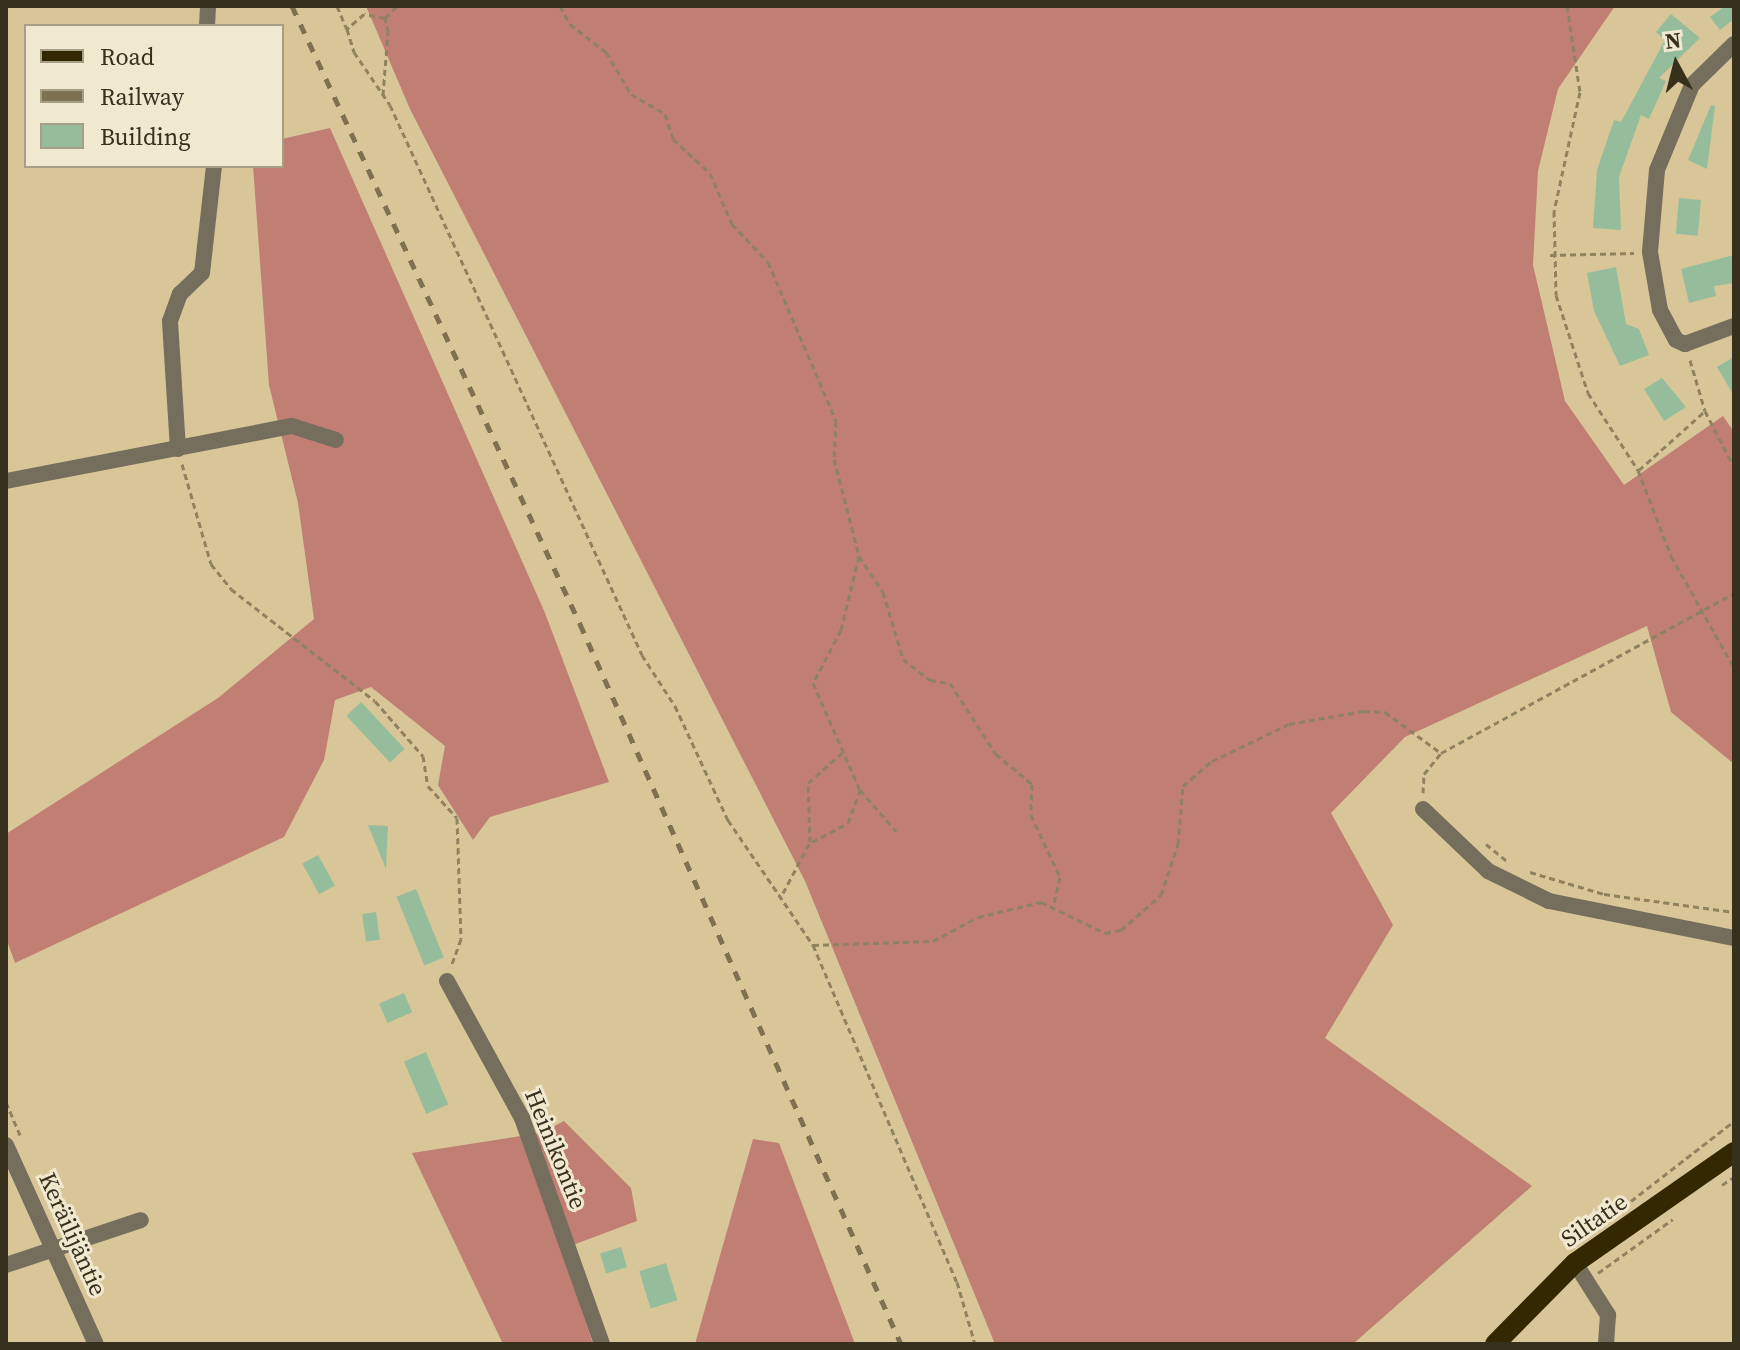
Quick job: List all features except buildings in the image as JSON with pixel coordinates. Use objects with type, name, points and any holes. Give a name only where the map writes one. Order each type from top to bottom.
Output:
[{"type":"main road","name":"Siltatie","points":[[1495,1344],[1575,1263],[1734,1152]]},
{"type":"street","points":[[1734,44],[1692,85],[1657,170],[1650,252],[1660,310],[1685,344],[1734,326]]},
{"type":"street","points":[[178,449],[170,321],[180,294],[202,273],[214,168]]},
{"type":"street","points":[[6,481],[292,426],[336,440]]},
{"type":"street","points":[[1429,804],[1488,871],[1549,901],[1734,938]]},
{"type":"street","name":"Heinikontie","points":[[447,981],[522,1118],[602,1344]]},
{"type":"street","name":"Keräilijäntie","points":[[6,1145],[96,1344]]},
{"type":"street","points":[[6,1265],[53,1244],[141,1220]]},
{"type":"street","points":[[1575,1263],[1589,1280],[1608,1315],[1606,1344]]},
{"type":"path","points":[[337,6],[383,95],[634,638],[675,706],[728,820],[783,893],[813,945],[957,1282],[975,1344]]},
{"type":"path","points":[[383,95],[385,18],[397,6]]},
{"type":"path","points":[[560,6],[570,24],[606,52],[631,94],[665,114],[673,139],[710,173],[732,224],[768,262],[836,421],[834,459],[859,556],[883,592],[903,659],[917,673],[950,683],[996,754],[1032,784],[1031,815],[1060,877],[1054,903]]},
{"type":"path","points":[[1567,6],[1580,92],[1563,149],[1550,255],[1588,393],[1638,470],[1701,610],[1734,668]]},
{"type":"path","points":[[347,29],[364,14],[385,18]]},
{"type":"path","points":[[1550,255],[1650,252]]},
{"type":"path","points":[[1685,344],[1705,411],[1734,467]]},
{"type":"path","points":[[1638,470],[1705,411]]},
{"type":"path","points":[[178,449],[211,564],[231,589],[375,701],[423,756],[428,786],[457,818],[461,939],[447,981]]},
{"type":"path","points":[[859,556],[841,630],[813,683],[860,790],[896,831]]},
{"type":"path","points":[[1429,804],[1423,789],[1424,774],[1441,753],[1734,593]]},
{"type":"path","points":[[813,945],[933,941],[978,917],[1054,903],[1105,933],[1121,930],[1161,895],[1178,844],[1183,786],[1212,761],[1289,724],[1364,711],[1385,712],[1441,753]]},
{"type":"path","points":[[783,893],[810,842],[808,783],[843,752]]},
{"type":"path","points":[[1423,789],[1429,804]]},
{"type":"path","points":[[810,842],[848,823],[860,790]]},
{"type":"path","points":[[1479,839],[1545,879],[1734,912]]},
{"type":"path","points":[[1631,1225],[1631,1196],[1734,1121]]},
{"type":"path","points":[[1708,1194],[1734,1177]]},
{"type":"path","points":[[1589,1280],[1682,1212]]},
{"type":"shaded area","points":[[366,6],[1615,6],[1558,89],[1538,171],[1533,265],[1565,401],[1624,485],[1723,416],[1734,432],[1734,764],[1671,712],[1647,626],[1405,737],[1331,813],[1393,925],[1325,1038],[1532,1186],[1353,1344],[995,1344],[805,881],[410,109]]},
{"type":"shaded area","points":[[330,128],[545,613],[609,782],[490,817],[473,840],[438,785],[445,746],[371,687],[335,700],[324,760],[284,837],[15,963],[6,938],[6,834],[218,698],[314,619],[298,503],[269,385],[253,168],[284,168],[284,139]]},
{"type":"shaded area","points":[[564,1121],[631,1188],[637,1221],[562,1249],[593,1344],[503,1344],[412,1153],[541,1133]]},
{"type":"shaded area","points":[[753,1139],[779,1143],[855,1344],[695,1344]]},
{"type":"railway","points":[[292,6],[580,624],[901,1344]]}]
